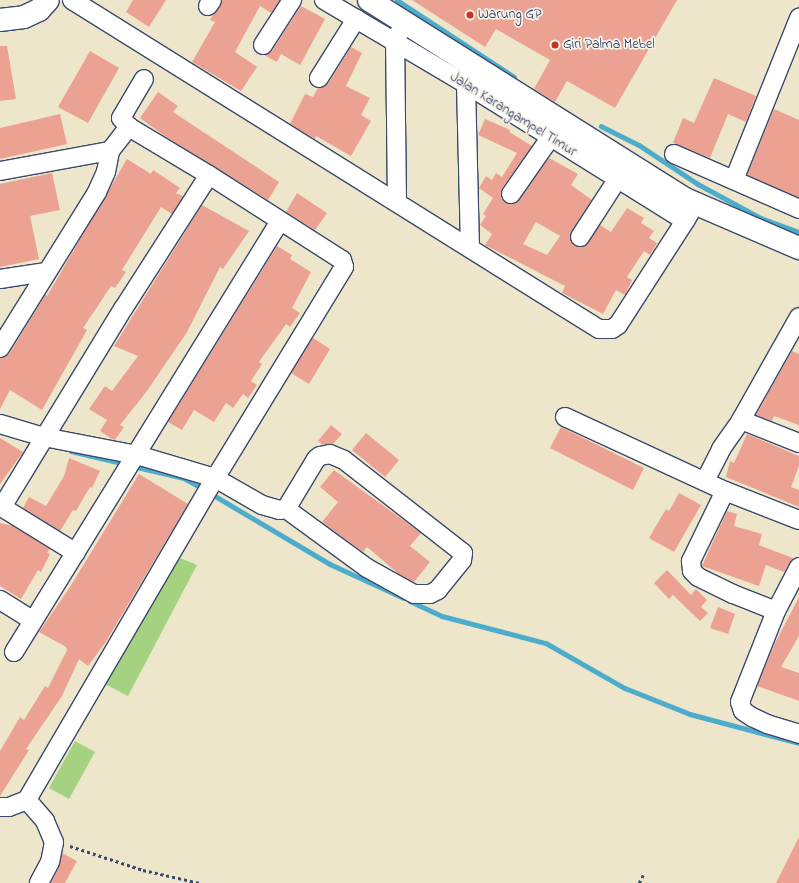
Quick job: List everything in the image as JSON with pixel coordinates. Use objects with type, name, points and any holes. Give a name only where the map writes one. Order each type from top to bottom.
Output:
[{"type":"street","points":[[0,20],[24,17],[39,10],[48,0]]},
{"type":"street","points":[[72,0],[397,201],[599,329],[606,330],[618,324],[690,213]]},
{"type":"street","points":[[263,45],[292,0]]},
{"type":"street","name":"Jalan Karangampel Timur","points":[[324,0],[395,42],[471,76],[690,213]]},
{"type":"street","name":"Jalan Karangampel Timur","points":[[368,0],[406,23],[550,138],[617,180],[690,213],[799,248]]},
{"type":"street","points":[[734,180],[799,18]]},
{"type":"street","points":[[318,78],[356,19]]},
{"type":"street","points":[[397,201],[395,42],[406,23]]},
{"type":"street","points":[[470,248],[471,76]]},
{"type":"street","points":[[0,807],[9,807],[27,800],[209,488],[344,267],[342,260],[210,175],[129,127],[121,118],[144,79]]},
{"type":"street","points":[[0,348],[46,272],[98,192],[106,172],[110,151],[129,127]]},
{"type":"street","points":[[511,194],[550,138]]},
{"type":"street","points":[[0,171],[110,151]]},
{"type":"street","points":[[674,154],[799,209]]},
{"type":"street","points":[[76,553],[1,507],[210,175]]},
{"type":"street","points":[[580,237],[617,180]]},
{"type":"street","points":[[14,652],[280,221]]},
{"type":"street","points":[[0,278],[46,272]]},
{"type":"street","points":[[705,481],[721,449],[741,420],[799,317]]},
{"type":"street","points":[[565,417],[725,491],[799,520]]},
{"type":"street","points":[[741,420],[799,443]]},
{"type":"street","points":[[0,424],[41,442],[132,462],[262,505],[280,510],[286,509],[367,568],[414,594],[430,594],[438,590],[464,556],[460,550],[344,460],[330,454],[320,456],[316,460],[286,509]]},
{"type":"street","points":[[725,491],[691,561],[692,571],[698,577],[733,594],[776,611]]},
{"type":"street","points":[[799,567],[776,611],[740,702],[743,711],[752,717],[799,734]]},
{"type":"street","points":[[0,600],[33,621]]},
{"type":"street","points":[[27,800],[45,821],[54,842],[50,862],[39,883]]},
{"type":"path","points":[[54,842],[143,870],[200,883]]},
{"type":"path","points":[[639,883],[642,875]]},
{"type":"green space","points":[[180,558],[197,565],[128,696],[101,682]]},
{"type":"green space","points":[[75,741],[95,752],[69,799],[49,788]]},
{"type":"building","points":[[133,0],[166,0],[149,27],[126,12]]},
{"type":"building","points":[[222,0],[280,0],[271,13],[260,6],[235,52],[257,67],[241,91],[192,62],[215,22],[210,20]]},
{"type":"building","points":[[412,0],[677,0],[615,108],[567,81],[555,102],[534,89],[550,60],[496,29],[485,47]]},
{"type":"building","points":[[301,6],[325,19],[300,65],[281,54],[277,62],[264,55],[272,51]]},
{"type":"building","points":[[0,46],[7,46],[16,99],[0,101]]},
{"type":"building","points":[[351,47],[362,53],[346,86],[370,98],[361,115],[371,121],[351,156],[316,136],[315,139],[290,124],[305,94],[313,97],[318,88],[328,84]]},
{"type":"building","points":[[90,51],[119,68],[88,123],[58,107]]},
{"type":"building","points":[[714,78],[756,96],[746,122],[728,114],[710,158],[673,143],[683,118],[694,123]]},
{"type":"building","points":[[158,92],[178,106],[173,112],[279,182],[268,200],[166,137],[140,118]]},
{"type":"building","points":[[774,109],[799,120],[799,198],[747,175]]},
{"type":"building","points":[[60,114],[67,144],[0,159],[0,128]]},
{"type":"building","points":[[485,119],[510,130],[509,132],[532,146],[502,188],[501,198],[505,203],[515,204],[519,200],[549,158],[578,174],[571,185],[592,200],[571,232],[571,241],[574,246],[585,246],[600,225],[611,232],[627,208],[644,218],[641,223],[654,231],[649,238],[657,243],[650,255],[644,251],[627,277],[632,280],[625,295],[616,290],[603,314],[562,293],[565,286],[485,245],[492,234],[480,225],[486,216],[483,214],[493,198],[479,188],[486,176],[492,180],[496,173],[502,177],[517,153],[478,135]],"holes":[[[536,222],[560,236],[547,255],[523,244]]]},
{"type":"building","points":[[127,159],[151,174],[153,170],[180,188],[176,193],[183,196],[172,214],[161,207],[122,270],[126,272],[115,288],[111,286],[83,328],[87,330],[42,410],[10,390],[0,409],[0,358],[9,354],[46,294],[47,296]]},
{"type":"building","points":[[52,173],[60,210],[30,216],[39,259],[0,267],[0,184]]},
{"type":"building","points":[[297,193],[327,213],[315,230],[286,212]]},
{"type":"building","points":[[202,205],[249,231],[223,269],[220,267],[187,332],[147,391],[120,425],[124,427],[115,440],[112,439],[100,431],[107,420],[89,409],[105,386],[112,391],[138,356],[114,346]]},
{"type":"building","points":[[277,246],[292,255],[290,259],[311,272],[292,308],[300,313],[290,327],[286,324],[259,362],[262,364],[251,381],[257,385],[248,398],[243,394],[233,408],[226,403],[214,422],[194,410],[182,430],[168,422]]},
{"type":"building","points":[[313,338],[330,349],[309,384],[291,373]]},
{"type":"building","points":[[792,351],[799,354],[799,425],[774,416],[772,421],[756,415]]},
{"type":"building","points":[[331,425],[342,434],[333,444],[323,445],[318,441]]},
{"type":"building","points":[[561,427],[644,468],[633,490],[550,448]]},
{"type":"building","points":[[366,433],[399,460],[385,477],[352,450]]},
{"type":"building","points":[[747,434],[799,456],[799,466],[791,487],[799,490],[799,507],[726,477],[730,461],[734,463]]},
{"type":"building","points":[[0,438],[23,452],[0,484]]},
{"type":"building","points":[[69,458],[100,471],[92,488],[90,487],[76,511],[73,510],[60,531],[23,508],[29,497],[46,506],[64,476]]},
{"type":"building","points":[[334,470],[421,533],[410,546],[430,562],[414,582],[399,574],[367,547],[363,552],[322,522],[338,502],[320,487]]},
{"type":"building","points":[[139,474],[188,504],[105,643],[88,666],[79,659],[62,696],[26,749],[29,750],[0,796],[0,751],[20,717],[24,720],[45,686],[48,688],[67,650],[66,647],[39,632],[70,587]]},
{"type":"building","points":[[679,493],[701,505],[674,552],[649,538],[666,509],[669,511]]},
{"type":"building","points":[[727,511],[737,514],[734,526],[762,534],[759,545],[793,558],[784,572],[766,565],[759,586],[702,566]]},
{"type":"building","points":[[0,523],[13,526],[50,549],[47,553],[50,554],[41,572],[38,570],[21,599],[0,586]]},
{"type":"building","points":[[667,570],[691,595],[696,589],[707,600],[701,607],[708,613],[700,621],[673,595],[669,599],[654,583]]},
{"type":"building","points":[[799,597],[799,636],[781,667],[799,673],[799,701],[757,686],[775,643]]},
{"type":"building","points":[[718,607],[735,614],[728,634],[710,628]]},
{"type":"building","points":[[799,837],[799,883],[776,883]]},
{"type":"building","points":[[62,853],[77,861],[65,883],[51,883],[59,867]]},
{"type":"waterway","points":[[397,0],[514,77]]},
{"type":"waterway","points":[[601,126],[639,145],[698,184],[761,218],[799,232]]},
{"type":"waterway","points":[[71,451],[126,464]]},
{"type":"waterway","points":[[133,466],[184,478],[204,489]]},
{"type":"waterway","points":[[210,493],[330,564],[404,598]]},
{"type":"waterway","points":[[410,601],[442,616],[546,643],[625,688],[690,714],[799,743]]},
{"type":"place","name":"Warung GP","points":[[470,15]]},
{"type":"place","name":"Giri Palma Mebel","points":[[555,45]]}]
